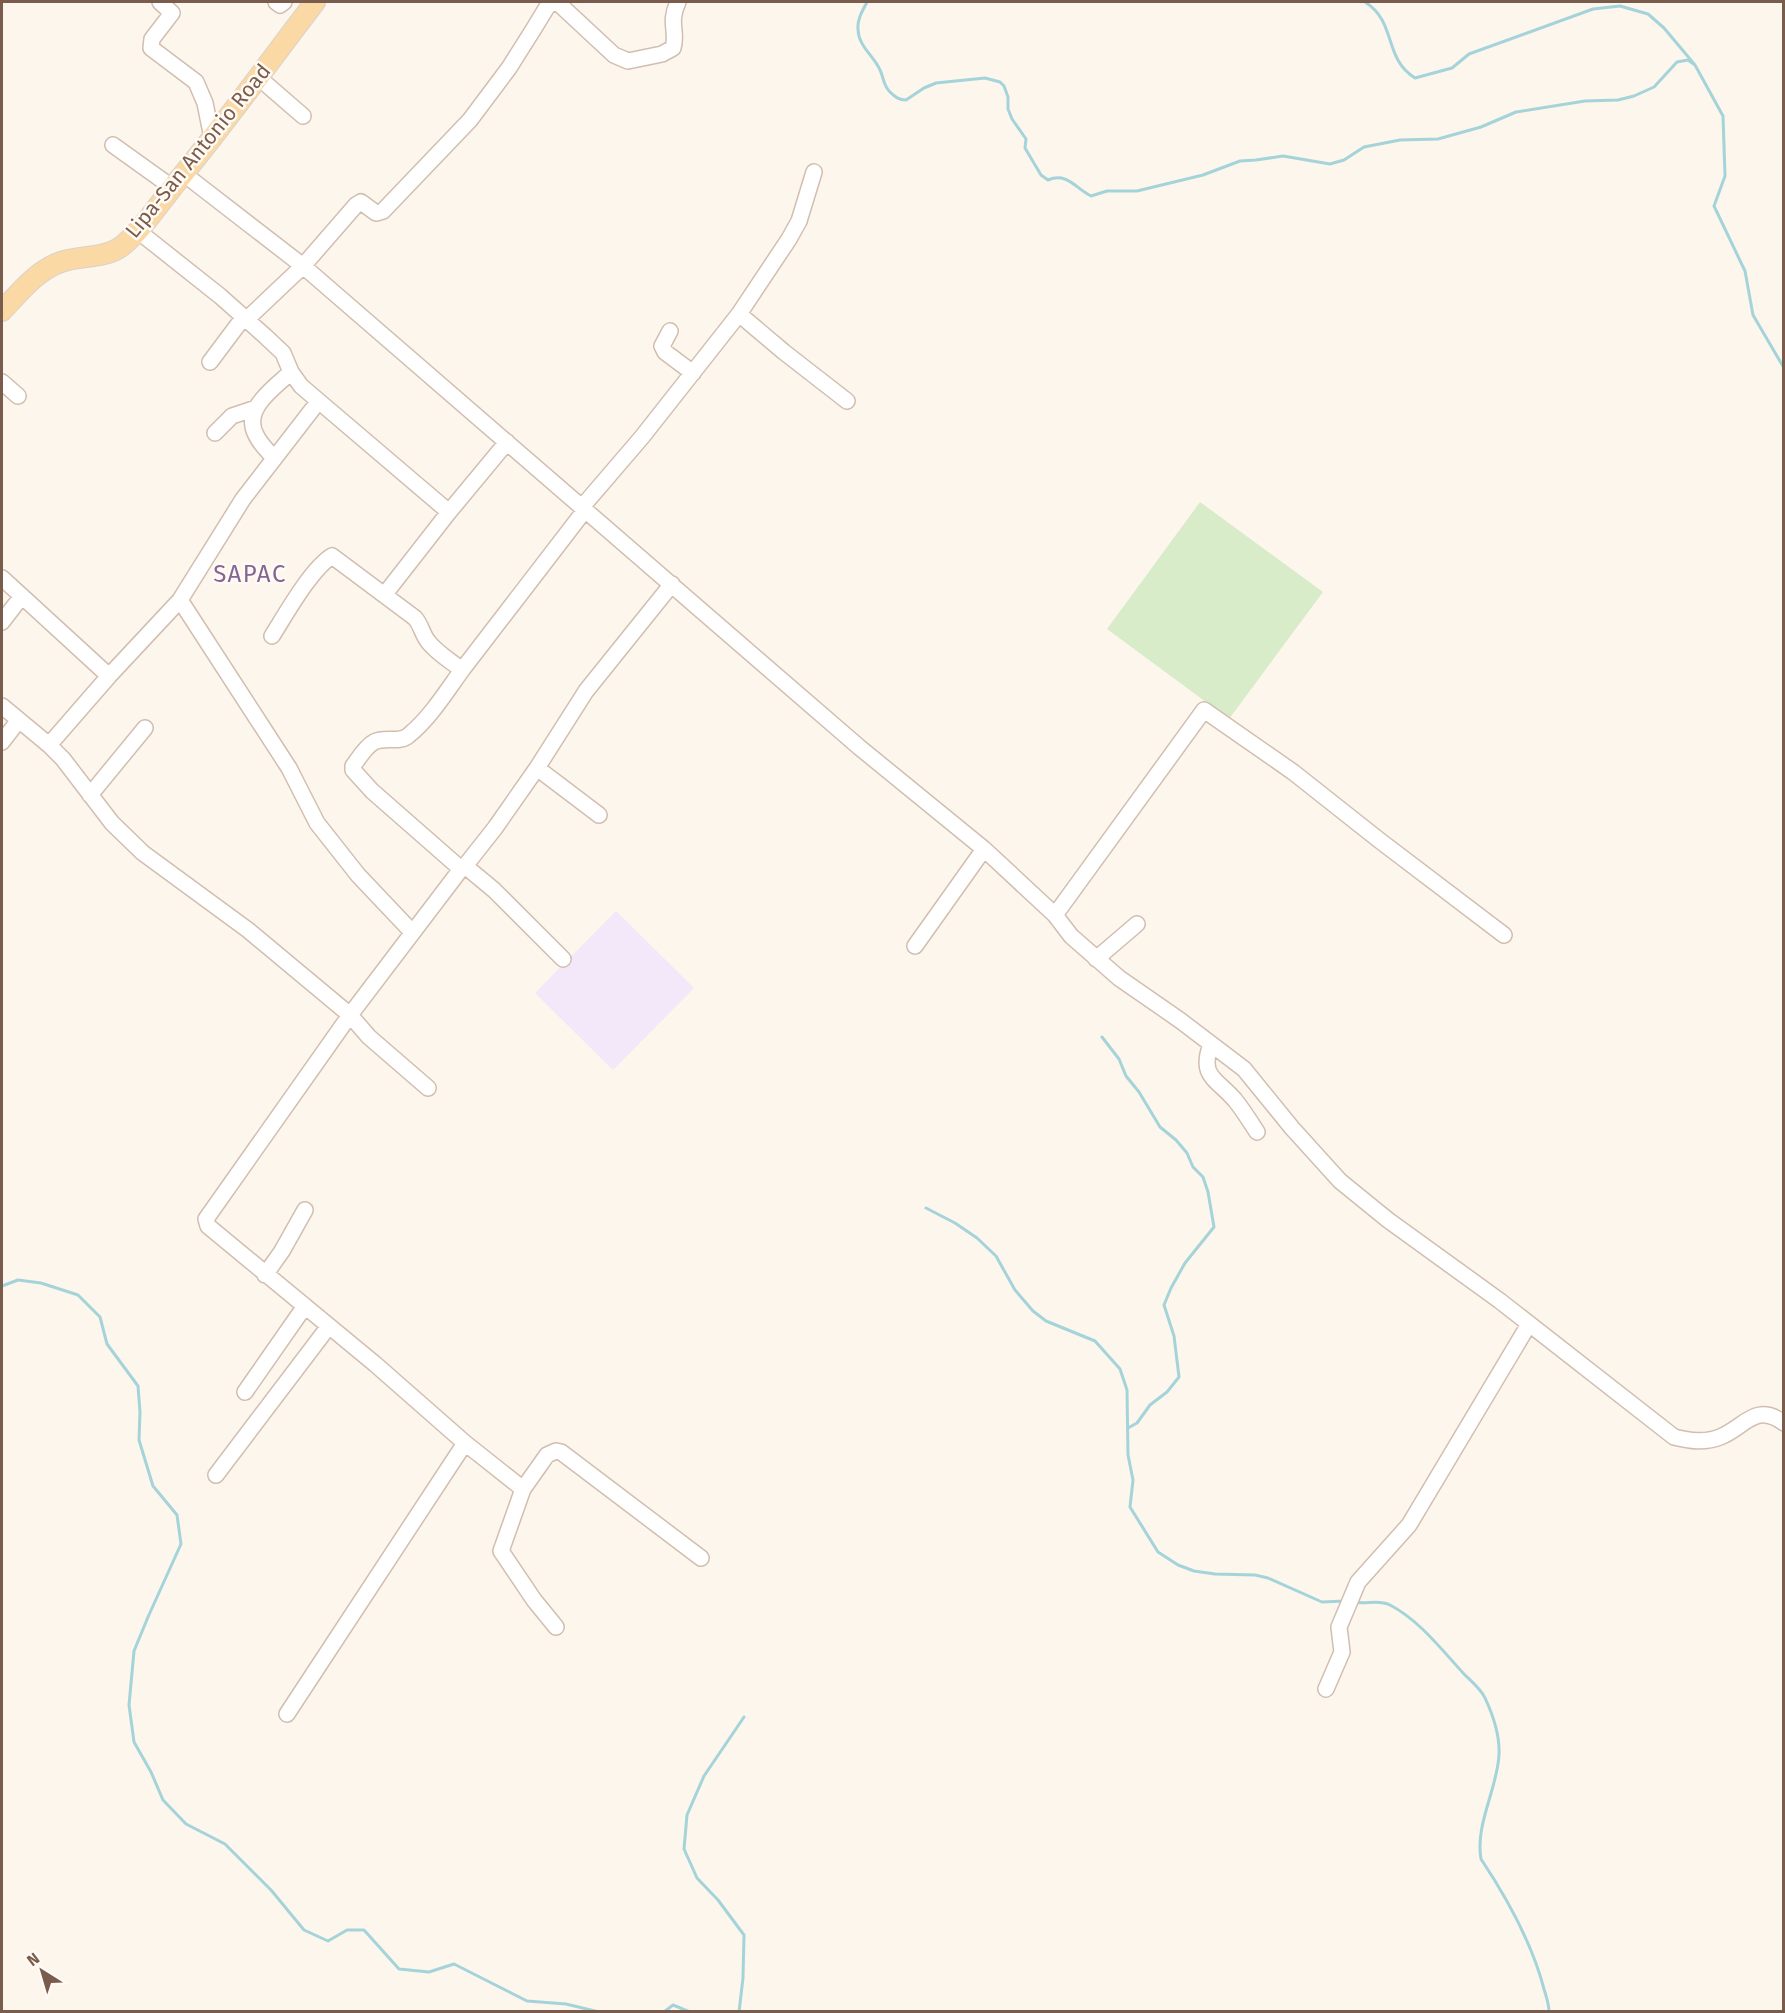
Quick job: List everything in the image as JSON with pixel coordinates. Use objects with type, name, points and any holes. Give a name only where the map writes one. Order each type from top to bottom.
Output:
[{"type":"main road","name":"Lipa-San Antonio Road","points":[[2,310],[50,266],[62,261],[111,252],[122,246],[138,231],[179,181],[315,2]]},
{"type":"street","points":[[160,2],[172,13],[152,39],[151,48],[196,82],[205,103],[212,138]]},
{"type":"street","points":[[276,2],[280,5],[284,2]]},
{"type":"street","points":[[210,362],[245,319],[303,266],[356,205],[361,202],[375,213],[383,211],[470,120],[509,68],[537,22],[555,2],[614,55],[628,61],[662,54],[673,48],[675,42],[672,20],[678,2]]},
{"type":"street","points":[[258,76],[303,116]]},
{"type":"street","points":[[113,146],[179,181],[303,266],[859,747],[984,849],[1054,915],[1071,936],[1119,978],[1244,1069],[1292,1128],[1340,1181],[1388,1221],[1500,1300],[1674,1437],[1706,1441],[1723,1436],[1752,1417],[1764,1414],[1784,1423]]},
{"type":"street","points":[[564,959],[494,890],[372,791],[353,770],[353,766],[368,746],[381,740],[402,740],[408,737],[429,715],[584,509],[739,314],[799,221],[814,172]]},
{"type":"street","points":[[138,231],[220,296],[283,354],[291,372],[301,386],[449,512]]},
{"type":"street","points":[[739,314],[848,401]]},
{"type":"street","points":[[670,331],[662,346],[665,352],[693,373]]},
{"type":"street","points":[[274,458],[255,434],[253,422],[256,408],[291,372]]},
{"type":"street","points":[[2,382],[18,396]]},
{"type":"street","points":[[49,745],[180,600],[243,500],[318,402]]},
{"type":"street","points":[[215,433],[232,416],[256,408]]},
{"type":"street","points":[[385,594],[507,442]]},
{"type":"street","points":[[272,636],[303,589],[326,560],[332,556],[415,618],[429,644],[462,670]]},
{"type":"street","points":[[2,578],[109,676]]},
{"type":"street","points":[[523,1489],[265,1275],[208,1226],[206,1219],[350,1015],[412,932],[495,828],[586,691],[672,584]]},
{"type":"street","points":[[2,622],[22,596]]},
{"type":"street","points":[[180,600],[289,768],[317,823],[357,875],[412,932]]},
{"type":"street","points":[[2,706],[49,745],[70,766],[112,823],[143,853],[248,930],[350,1015],[369,1036],[428,1088]]},
{"type":"street","points":[[1054,915],[1204,710],[1293,772],[1504,935]]},
{"type":"street","points":[[2,742],[19,720]]},
{"type":"street","points":[[90,795],[145,728]]},
{"type":"street","points":[[537,768],[599,815]]},
{"type":"street","points":[[915,946],[984,849]]},
{"type":"street","points":[[1096,958],[1137,924]]},
{"type":"street","points":[[1210,1044],[1206,1066],[1257,1132]]},
{"type":"street","points":[[265,1275],[282,1251],[305,1210]]},
{"type":"street","points":[[245,1392],[305,1306]]},
{"type":"street","points":[[1326,1689],[1342,1652],[1339,1627],[1358,1582],[1409,1525],[1529,1324]]},
{"type":"street","points":[[216,1475],[329,1326]]},
{"type":"street","points":[[287,1714],[465,1443]]},
{"type":"street","points":[[556,1628],[501,1551],[523,1489],[547,1455],[556,1451],[561,1452],[701,1558]]},
{"type":"shaded area","points":[[616,911],[694,988],[613,1070],[535,993]]},
{"type":"green space","points":[[1200,502],[1323,592],[1229,719],[1107,629]]},
{"type":"waterway","points":[[867,2],[858,22],[859,35],[890,92],[899,99],[906,100],[936,83],[985,78],[1000,82],[1008,97],[1008,109],[1012,119],[1026,139],[1025,148],[1041,175],[1048,180],[1066,179],[1091,196],[1107,191],[1137,191],[1203,175],[1240,161],[1283,156],[1330,164],[1344,160],[1364,147],[1400,140],[1438,139],[1481,127],[1516,112],[1585,101],[1618,100],[1634,96],[1654,87],[1677,62],[1688,60],[1695,65]]},
{"type":"waterway","points":[[1365,2],[1382,20],[1398,60],[1415,78],[1452,68],[1469,54],[1593,9],[1620,6],[1648,14],[1664,28],[1695,65],[1723,116],[1725,176],[1714,206],[1745,271],[1753,315],[1784,368]]},
{"type":"waterway","points":[[1102,1037],[1119,1059],[1126,1076],[1139,1092],[1160,1127],[1176,1140],[1187,1153],[1193,1167],[1203,1177],[1214,1227],[1185,1263],[1164,1305],[1174,1336],[1179,1377],[1167,1392],[1150,1405],[1137,1423],[1128,1428]]},
{"type":"waterway","points":[[926,1208],[977,1238],[996,1256],[1015,1290],[1033,1311],[1046,1321],[1095,1341],[1120,1369],[1127,1390],[1128,1455],[1133,1480],[1130,1507],[1158,1552],[1178,1565],[1194,1571],[1255,1575],[1268,1578],[1322,1602],[1345,1601]]},
{"type":"waterway","points":[[2,1286],[18,1280],[41,1283],[78,1295],[100,1317],[107,1344],[138,1386],[139,1440],[153,1486],[177,1515],[181,1544],[134,1651],[129,1705],[134,1742],[163,1800],[186,1824],[225,1844],[271,1890],[304,1930],[328,1941],[347,1930],[364,1930],[399,1969],[429,1972],[454,1964],[527,2001],[566,2004],[599,2012]]},
{"type":"waterway","points":[[1354,1602],[1385,1603],[1401,1611],[1430,1636],[1485,1698],[1495,1726],[1499,1755],[1481,1833],[1481,1859],[1526,1938],[1539,1972],[1549,2012]]},
{"type":"waterway","points":[[739,2012],[744,1935],[718,1900],[697,1878],[684,1849],[687,1815],[704,1776],[744,1717]]},
{"type":"waterway","points":[[664,2012],[673,2005],[690,2012]]},
{"type":"district","name":"SAPAC","points":[[250,574]]}]
